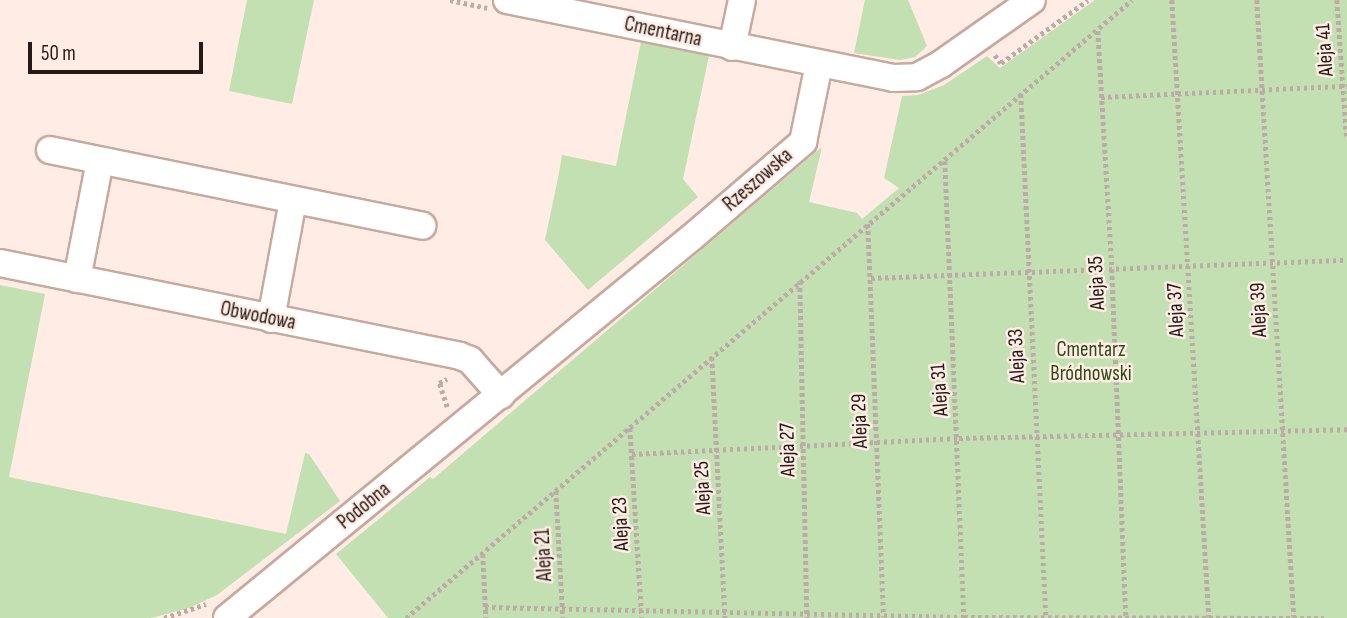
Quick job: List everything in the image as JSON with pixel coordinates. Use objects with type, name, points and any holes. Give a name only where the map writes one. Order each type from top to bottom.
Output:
[{"type":"street","points":[[732,47],[742,0]]},
{"type":"street","points":[[819,64],[893,78],[917,77],[941,64],[1032,0]]},
{"type":"street","name":"Cmentarna","points":[[499,4],[819,64]]},
{"type":"street","name":"Rzeszowska","points":[[501,395],[803,142],[819,64]]},
{"type":"street","points":[[50,150],[422,226]]},
{"type":"street","points":[[77,279],[100,161]]},
{"type":"street","points":[[271,319],[293,200]]},
{"type":"street","name":"Obwodowa","points":[[0,263],[460,356],[470,360],[501,395]]},
{"type":"street","name":"Podobna","points":[[227,618],[501,395]]},
{"type":"path","points":[[450,0],[499,4]]},
{"type":"path","points":[[406,618],[1132,0]]},
{"type":"path","name":"Aleja 37","points":[[1172,0],[1209,618]]},
{"type":"path","name":"Aleja 39","points":[[1257,0],[1294,618]]},
{"type":"path","name":"Aleja 41","points":[[1337,0],[1347,138]]},
{"type":"path","name":"Aleja 35","points":[[1098,30],[1120,434],[1126,617]]},
{"type":"path","points":[[1101,97],[1345,86]]},
{"type":"path","name":"Aleja 33","points":[[1021,93],[1046,617]]},
{"type":"path","name":"Aleja 31","points":[[946,160],[964,617]]},
{"type":"path","name":"Aleja 29","points":[[868,223],[884,617]]},
{"type":"path","points":[[871,278],[1347,260]]},
{"type":"path","name":"Aleja 27","points":[[800,281],[807,616]]},
{"type":"path","name":"Aleja 25","points":[[712,357],[725,615]]},
{"type":"path","points":[[449,414],[439,383],[458,373]]},
{"type":"path","name":"Aleja 23","points":[[630,427],[642,618]]},
{"type":"path","points":[[632,454],[959,438],[1282,433],[1347,429]]},
{"type":"path","name":"Aleja 21","points":[[556,491],[563,618]]},
{"type":"path","points":[[483,554],[486,618]]},
{"type":"path","points":[[485,607],[642,610],[725,615],[1324,618]]},
{"type":"green space","points":[[247,0],[314,0],[292,104],[229,91]]},
{"type":"green space","points":[[865,0],[908,0],[927,46],[915,57],[900,60],[854,53]]},
{"type":"green space","name":"Cmentarz Bródnowski","points":[[1095,0],[1347,0],[1347,618],[388,618],[336,554],[430,477],[433,479],[822,147],[809,202],[857,213],[862,219],[899,188],[884,178],[902,96],[918,95],[944,85],[987,56],[1000,68]]},
{"type":"green space","points":[[641,42],[709,56],[683,179],[698,197],[588,290],[545,240],[562,155],[616,166]]},
{"type":"green space","points":[[0,285],[45,294],[9,477],[286,534],[305,453],[309,454],[340,501],[217,595],[189,608],[151,618],[0,618]]}]
